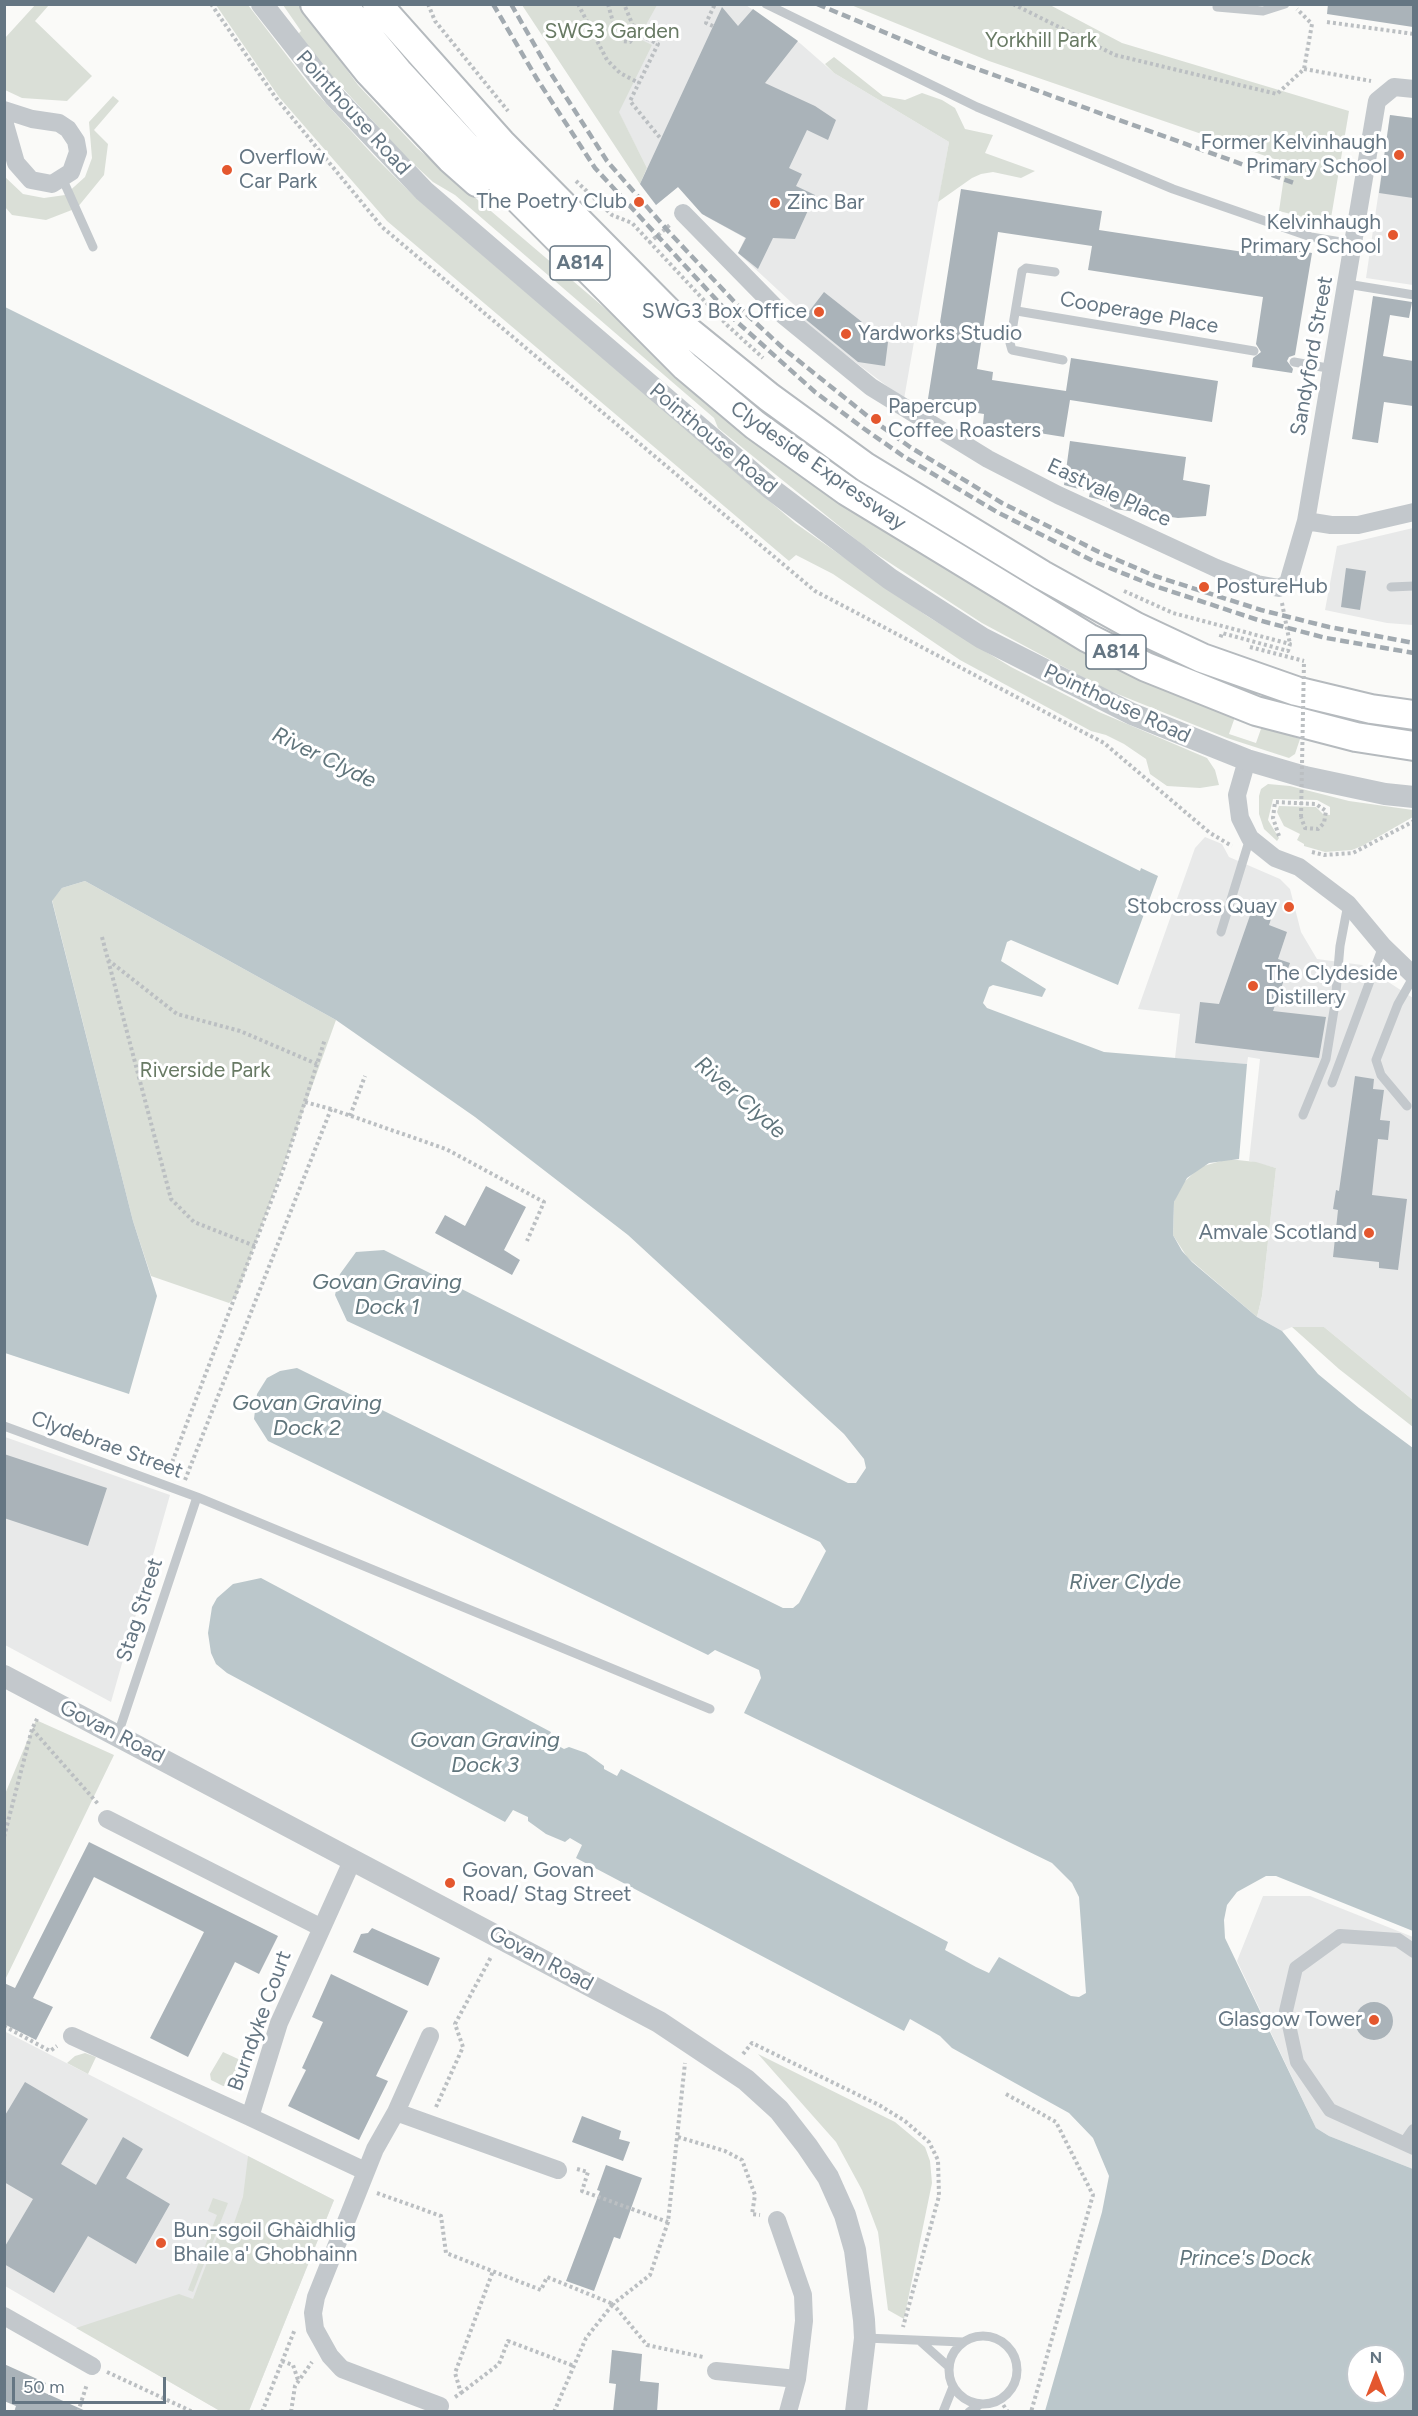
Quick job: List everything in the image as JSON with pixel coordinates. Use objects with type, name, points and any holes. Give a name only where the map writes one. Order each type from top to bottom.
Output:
[{"type":"main road","name":"A814","points":[[315,4],[369,72],[451,159],[619,301]]},
{"type":"main road","name":"Clydeside Expressway","points":[[342,4],[398,72],[466,146],[685,366],[755,424],[847,491],[1088,638],[1146,667],[1256,711],[1356,737],[1413,746]]},
{"type":"main road","name":"Clydeside Expressway","points":[[381,9],[501,143],[684,328],[769,397],[865,467],[1042,575],[1136,627],[1202,658],[1296,692],[1371,709],[1413,715]]},
{"type":"street","name":"Pointhouse Road","points":[[262,4],[335,97],[424,190],[761,480],[832,537],[936,608],[1035,666],[1132,714],[1247,760],[1343,786],[1413,797]]},
{"type":"street","points":[[1382,87],[1413,89]]},
{"type":"street","name":"Sandyford Street","points":[[1279,588],[1288,583],[1306,520],[1377,101],[1382,87]]},
{"type":"street","points":[[4,110],[32,119],[59,123],[68,129],[76,141],[78,152],[71,172],[63,180],[52,184],[41,184],[22,173],[16,163],[4,121]]},
{"type":"street","name":"Eastvale Place","points":[[682,213],[783,315],[871,387],[988,459],[1058,495],[1216,568],[1257,584],[1279,588]]},
{"type":"street","points":[[1306,520],[1331,525],[1359,525],[1413,512]]},
{"type":"street","points":[[1247,760],[1238,795],[1240,818],[1250,838],[1275,858],[1299,867],[1348,904],[1383,946],[1413,976]]},
{"type":"street","name":"Govan Road","points":[[4,1676],[118,1734],[688,2039],[732,2069],[778,2110],[828,2177],[845,2215],[855,2250],[865,2338],[856,2412]]},
{"type":"street","points":[[107,1819],[320,1927]]},
{"type":"street","name":"Burndyke Court","points":[[353,1859],[320,1927],[279,2023],[250,2117],[362,2178]]},
{"type":"street","points":[[1413,1951],[1398,1940],[1340,1936],[1296,1968],[1286,2011],[1297,2062],[1330,2110],[1409,2146],[1413,2131]]},
{"type":"street","points":[[72,2036],[250,2117]]},
{"type":"street","points":[[430,2036],[396,2112],[362,2178],[316,2297],[313,2313],[315,2328],[328,2352],[342,2369],[440,2406]]},
{"type":"street","points":[[396,2112],[558,2170]]},
{"type":"street","points":[[777,2220],[803,2295],[804,2321],[797,2379],[788,2412]]},
{"type":"street","points":[[4,2316],[92,2366]]},
{"type":"street","points":[[716,2371],[797,2379]]},
{"type":"lane","points":[[766,4],[977,107],[1173,189],[1311,237],[1353,244]]},
{"type":"lane","points":[[1217,7],[1263,11],[1285,4]]},
{"type":"lane","points":[[63,180],[93,248]]},
{"type":"lane","name":"Cooperage Place","points":[[1055,272],[1026,268],[1022,271],[1010,343],[1012,350],[1063,360]]},
{"type":"lane","points":[[1347,284],[1413,295]]},
{"type":"lane","name":"Cooperage Place","points":[[1017,311],[1254,351]]},
{"type":"lane","points":[[1294,362],[1333,369]]},
{"type":"lane","points":[[1391,587],[1413,586]]},
{"type":"lane","points":[[1221,932],[1250,838]]},
{"type":"lane","points":[[1303,1115],[1326,1059],[1335,1004],[1340,946],[1348,904]]},
{"type":"lane","points":[[1332,1083],[1383,946]]},
{"type":"lane","points":[[1407,1106],[1381,1075],[1376,1060],[1398,1004],[1413,976]]},
{"type":"lane","name":"Clydebrae Street","points":[[4,1426],[197,1497],[711,1709]]},
{"type":"lane","name":"Stag Street","points":[[118,1734],[197,1497]]},
{"type":"lane","points":[[865,2338],[963,2342],[984,2336],[995,2338],[1013,2351],[1018,2373],[1015,2384],[1000,2400],[978,2404],[967,2401],[953,2387]]},
{"type":"lane","points":[[920,2340],[949,2367]]},
{"type":"lane","points":[[943,2412],[953,2387],[949,2367],[955,2350],[963,2342]]},
{"type":"lane","points":[[969,2412],[978,2404]]},
{"type":"path","points":[[211,4],[276,98],[382,227],[814,591],[1104,742],[1210,833],[1234,847],[1250,838]]},
{"type":"path","points":[[578,4],[607,60],[620,73],[639,83]]},
{"type":"path","points":[[608,4],[616,33],[622,41],[630,42],[636,33]]},
{"type":"path","points":[[624,4],[636,33],[658,44],[630,101],[661,139]]},
{"type":"path","points":[[713,26],[706,23],[715,4]]},
{"type":"path","points":[[1013,4],[1115,55],[1277,94],[1304,69],[1312,24],[1292,4]]},
{"type":"path","points":[[1327,22],[1413,34]]},
{"type":"path","points":[[1304,69],[1382,87]]},
{"type":"path","points":[[649,243],[682,213]]},
{"type":"path","points":[[1279,588],[1290,644]]},
{"type":"path","points":[[1275,858],[1282,842],[1273,818],[1272,807],[1275,802],[1294,804],[1316,804],[1326,811],[1324,823],[1318,829],[1305,828],[1301,817],[1304,661],[1220,639],[1222,633],[1288,651]]},
{"type":"path","points":[[1304,850],[1324,855],[1353,853],[1413,821]]},
{"type":"path","points":[[102,938],[171,1199],[195,1221],[255,1246]]},
{"type":"path","points":[[108,960],[177,1014],[240,1031],[317,1064]]},
{"type":"path","points":[[163,1485],[255,1246],[325,1039]]},
{"type":"path","points":[[350,1116],[365,1076]]},
{"type":"path","points":[[305,1102],[446,1149],[544,1202],[527,1241]]},
{"type":"path","points":[[180,1491],[331,1109]]},
{"type":"path","points":[[4,1837],[32,1729],[46,1698]]},
{"type":"path","points":[[32,1729],[97,1801],[107,1819]]},
{"type":"path","points":[[428,2124],[464,2047],[455,2024],[491,1957],[498,1961]]},
{"type":"path","points":[[4,2026],[50,2051],[72,2036]]},
{"type":"path","points":[[554,2412],[586,2338],[613,2304],[650,2275],[669,2222],[688,2039]]},
{"type":"path","points":[[732,2069],[752,2043],[879,2105],[904,2121],[929,2142],[938,2160],[939,2196],[903,2326],[895,2339]]},
{"type":"path","points":[[1006,2094],[1056,2122],[1093,2195],[1031,2412]]},
{"type":"path","points":[[678,2137],[725,2151],[742,2160],[755,2194],[753,2214],[777,2220]]},
{"type":"path","points":[[558,2170],[572,2168],[588,2172],[582,2191],[669,2222]]},
{"type":"path","points":[[362,2178],[441,2216],[446,2253],[541,2290],[547,2277],[613,2304],[648,2345],[704,2357],[716,2371]]},
{"type":"path","points":[[461,2393],[455,2373],[493,2271]]},
{"type":"path","points":[[262,2412],[302,2311],[313,2313]]},
{"type":"path","points":[[440,2406],[499,2364],[508,2341],[574,2366]]},
{"type":"path","points":[[291,2412],[292,2394],[298,2381],[310,2363],[328,2352]]},
{"type":"path","points":[[282,2361],[293,2365],[298,2381]]},
{"type":"path","points":[[78,2412],[92,2366],[193,2412]]},
{"type":"path","points":[[1000,2400],[1008,2412]]},
{"type":"shaded area","points":[[564,5],[746,5],[801,44],[834,73],[949,142],[904,399],[801,321],[805,315],[738,253],[745,238],[705,216],[706,213],[701,213],[678,187],[656,205],[640,184],[647,168]]},
{"type":"shaded area","name":"Kelvinhaugh Primary School","points":[[1390,115],[1413,118],[1413,285],[1366,278]]},
{"type":"shaded area","points":[[1413,528],[1413,625],[1387,623],[1325,610],[1337,546]]},
{"type":"shaded area","points":[[1205,837],[1222,844],[1229,857],[1280,879],[1290,889],[1301,932],[1317,959],[1362,965],[1413,998],[1413,1400],[1324,1327],[1292,1327],[1282,1331],[1257,1317],[1262,1296],[1276,1168],[1249,1161],[1260,1059],[1248,1057],[1247,1064],[1175,1058],[1180,1014],[1138,1009],[1195,848]]},
{"type":"shaded area","points":[[5,1437],[170,1495],[111,1702],[5,1645]]},
{"type":"shaded area","points":[[1263,1896],[1310,1896],[1413,1937],[1413,2169],[1329,2136],[1316,2128],[1237,1961]]},
{"type":"shaded area","name":"Bun-sgoil Ghàidhlig Bhaile a' Ghobhainn","points":[[4,2031],[334,2200],[249,2411],[220,2411],[5,2286]]},
{"type":"green space","points":[[36,4],[49,5],[35,21],[92,76],[67,101],[22,98],[5,90],[5,38]]},
{"type":"green space","points":[[216,5],[248,5],[311,87],[415,197],[795,523],[927,616],[1011,667],[1099,712],[1207,758],[1215,770],[1219,785],[1200,788],[1167,786],[1150,774],[1146,759],[1124,744],[1091,731],[960,660],[833,574],[796,555],[789,561],[387,221],[279,97]]},
{"type":"green space","points":[[283,5],[299,5],[358,85],[417,148],[797,472],[867,521],[1093,658],[1167,692],[1235,717],[1229,734],[1256,743],[1262,726],[1300,739],[1295,754],[1289,758],[1227,738],[1105,689],[982,623],[864,546],[718,428],[714,418],[455,195],[433,182],[405,156],[328,72],[298,34],[301,31]]},
{"type":"green space","name":"SWG3 Garden","points":[[522,5],[657,5],[642,32],[648,36],[640,39],[652,45],[619,112],[647,168],[640,184]]},
{"type":"green space","name":"Yorkhill Park","points":[[851,5],[1050,5],[1122,43],[1349,111],[1330,224],[1279,211],[1286,163],[989,61]]},
{"type":"green space","points":[[834,57],[883,96],[905,100],[922,93],[942,100],[955,108],[965,129],[993,135],[985,153],[1035,171],[1021,178],[993,172],[981,174],[938,202],[949,142],[834,73],[825,64]]},
{"type":"green space","points":[[113,96],[119,101],[94,130],[108,144],[104,175],[77,208],[46,220],[12,215],[5,207],[4,176],[23,194],[44,198],[65,195],[85,177],[92,158],[89,122]]},
{"type":"green space","points":[[1268,784],[1290,786],[1349,801],[1413,810],[1413,817],[1352,850],[1325,852],[1304,846],[1297,840],[1300,834],[1284,826],[1277,812],[1279,806],[1316,807],[1323,814],[1330,815],[1330,807],[1317,800],[1273,799],[1268,820],[1279,838],[1277,841],[1264,829],[1259,814],[1261,789]]},
{"type":"green space","name":"Riverside Park","points":[[85,881],[336,1020],[236,1297],[229,1303],[151,1276],[133,1221],[52,900],[62,888]]},
{"type":"green space","points":[[1228,1159],[1256,1162],[1276,1168],[1262,1296],[1257,1317],[1187,1257],[1173,1235],[1174,1202],[1181,1185],[1200,1167]]},
{"type":"green space","points":[[1292,1327],[1324,1327],[1413,1400],[1413,1427],[1339,1369]]},
{"type":"green space","points":[[36,1720],[114,1755],[5,1980],[5,1794]]},
{"type":"green space","points":[[223,2052],[249,2064],[242,2081],[234,2087],[223,2086],[211,2080],[210,2074]]},
{"type":"green space","points":[[85,2053],[96,2057],[88,2074],[67,2063],[75,2056]]},
{"type":"green space","points":[[758,2054],[895,2122],[925,2147],[930,2161],[932,2183],[904,2319],[888,2310],[878,2232],[862,2190],[836,2142]]},
{"type":"green space","points":[[248,2156],[334,2200],[249,2411],[220,2411],[76,2328],[179,2294],[193,2299],[220,2229],[231,2232],[243,2197]]},
{"type":"green space","points":[[213,2198],[228,2203],[193,2292],[188,2290],[217,2215],[208,2211]]},
{"type":"water","name":"River Clyde","points":[[5,307],[1140,871],[1141,868],[1158,876],[1118,985],[1011,940],[1007,942],[1001,961],[1046,989],[1042,997],[993,985],[989,987],[983,1003],[987,1008],[1104,1052],[1247,1064],[1239,1159],[1209,1163],[1187,1178],[1174,1202],[1173,1235],[1182,1251],[1192,1262],[1257,1317],[1282,1331],[1318,1374],[1413,1448],[1413,1931],[1276,1876],[1266,1876],[1237,1892],[1227,1905],[1224,1920],[1225,1938],[1316,2128],[1329,2136],[1413,2169],[1413,2411],[1045,2411],[1102,2212],[1109,2176],[1093,2138],[1069,2113],[952,2048],[940,2036],[910,2019],[904,2031],[576,1858],[582,1845],[570,1838],[565,1842],[546,1834],[528,1821],[528,1817],[513,1810],[505,1822],[227,1673],[216,1664],[211,1653],[208,1633],[212,1607],[217,1598],[233,1584],[261,1578],[551,1732],[548,1740],[564,1749],[569,1747],[586,1753],[604,1766],[604,1769],[617,1776],[621,1769],[948,1942],[945,1950],[976,1967],[989,1973],[999,1957],[1071,1996],[1079,1997],[1086,1993],[1079,1897],[1072,1883],[1052,1863],[744,1713],[761,1678],[759,1670],[715,1650],[708,1655],[268,1441],[254,1419],[257,1394],[267,1378],[280,1371],[297,1368],[783,1608],[793,1608],[799,1603],[826,1551],[820,1542],[347,1321],[335,1295],[340,1274],[356,1252],[384,1250],[848,1483],[856,1483],[866,1468],[864,1459],[844,1434],[628,1235],[475,1117],[336,1020],[85,881],[62,888],[52,901],[133,1221],[157,1296],[129,1394],[5,1353]]},
{"type":"building","points":[[1328,4],[1413,4],[1413,27],[1327,14]]},
{"type":"building","points":[[722,7],[738,26],[753,9],[798,41],[765,83],[815,106],[836,120],[828,140],[807,130],[789,168],[802,174],[796,186],[815,195],[795,239],[773,238],[758,269],[738,253],[746,238],[702,214],[678,187],[656,205],[640,184]]},
{"type":"building","name":"Former Kelvinhaugh Primary School","points":[[1390,115],[1413,118],[1413,198],[1379,193]]},
{"type":"building","points":[[961,189],[1102,211],[1099,230],[1270,256],[1272,246],[1312,253],[1295,355],[1289,357],[1287,361],[1293,369],[1292,373],[1252,367],[1253,358],[1261,352],[1256,344],[1263,297],[1088,270],[1092,246],[998,232],[977,369],[993,372],[992,380],[1066,391],[1071,358],[1218,381],[1212,422],[1070,400],[1064,437],[983,424],[984,414],[927,405]]},
{"type":"building","points":[[824,292],[862,322],[858,327],[875,340],[888,342],[885,366],[858,362],[804,318]]},
{"type":"building","points":[[1373,296],[1412,302],[1409,318],[1390,315],[1383,356],[1413,361],[1413,406],[1384,402],[1378,443],[1352,439]]},
{"type":"building","points":[[1070,441],[1186,457],[1183,480],[1210,485],[1206,516],[1178,518],[1115,509],[1110,506],[1110,502],[1089,497],[1090,492],[1064,485]]},
{"type":"building","points":[[1346,568],[1366,571],[1360,610],[1341,607]]},
{"type":"building","points":[[1254,904],[1274,910],[1269,925],[1287,932],[1278,959],[1290,963],[1273,1011],[1326,1017],[1319,1058],[1195,1043],[1200,1002],[1219,1004]]},
{"type":"building","points":[[1355,1076],[1374,1079],[1373,1089],[1384,1090],[1380,1120],[1390,1121],[1388,1140],[1378,1139],[1372,1195],[1407,1199],[1398,1270],[1379,1268],[1379,1262],[1333,1257],[1338,1210],[1333,1209],[1336,1190],[1339,1191]]},
{"type":"building","points":[[486,1186],[526,1207],[504,1250],[520,1260],[512,1275],[435,1233],[445,1215],[465,1226]]},
{"type":"building","points":[[4,1454],[107,1488],[88,1546],[4,1518]]},
{"type":"building","points":[[89,1842],[278,1936],[259,1974],[235,1962],[188,2057],[150,2038],[204,1932],[94,1877],[33,1998],[53,2007],[36,2040],[4,2024],[4,1983],[15,1988]]},
{"type":"building","points":[[372,1928],[440,1958],[428,1986],[353,1952],[361,1934],[368,1933]]},
{"type":"building","points":[[331,1974],[408,2011],[376,2076],[388,2081],[359,2140],[288,2106],[306,2070],[302,2068],[323,2022],[312,2017]]},
{"type":"building","name":"Glasgow Tower","points":[[1374,2002],[1381,2003],[1387,2008],[1392,2014],[1392,2028],[1387,2034],[1381,2039],[1374,2040],[1367,2039],[1361,2034],[1356,2028],[1355,2021],[1356,2014],[1361,2008],[1367,2003]]},
{"type":"building","points":[[25,2082],[88,2119],[61,2164],[96,2185],[123,2137],[143,2149],[126,2178],[170,2204],[136,2264],[88,2236],[54,2293],[4,2264],[4,2248],[33,2199],[4,2182],[4,2117]]},
{"type":"building","points":[[582,2116],[621,2131],[619,2139],[630,2142],[623,2161],[572,2142]]},
{"type":"building","points":[[606,2165],[642,2178],[620,2239],[614,2237],[594,2291],[566,2281],[600,2191],[597,2190]]},
{"type":"building","points":[[612,2350],[642,2354],[640,2381],[659,2383],[657,2412],[613,2412],[616,2384],[609,2383]]},
{"type":"building","points":[[4,2364],[46,2383],[43,2392],[88,2412],[14,2412],[16,2406],[4,2401]]},
{"type":"railway","points":[[493,4],[537,79],[595,168],[735,320],[815,392],[863,428],[903,456],[997,512],[1095,562],[1152,585],[1258,620],[1326,638],[1414,653]]},
{"type":"railway","points":[[511,4],[550,72],[607,161],[669,232],[743,311],[784,349],[910,447],[1002,503],[1099,552],[1155,576],[1261,610],[1329,627],[1414,643]]},
{"type":"railway","points":[[817,4],[941,56],[1297,184]]},
{"type":"place","name":"Former Kelvinhaugh Primary School","points":[[1399,155]]},
{"type":"place","name":"Overflow Car Park","points":[[227,170]]},
{"type":"place","name":"The Poetry Club","points":[[639,202]]},
{"type":"place","name":"Zinc Bar","points":[[775,203]]},
{"type":"place","name":"Kelvinhaugh Primary School","points":[[1393,235]]},
{"type":"place","name":"SWG3 Box Office","points":[[819,312]]},
{"type":"place","name":"Yardworks Studio","points":[[846,334]]},
{"type":"place","name":"Papercup Coffee Roasters","points":[[876,419]]},
{"type":"place","name":"PostureHub","points":[[1204,587]]},
{"type":"place","name":"Stobcross Quay","points":[[1289,907]]},
{"type":"place","name":"The Clydeside Distillery","points":[[1253,986]]},
{"type":"place","name":"Amvale Scotland","points":[[1369,1233]]},
{"type":"place","name":"Govan, Govan Road/ Stag Street","points":[[450,1883]]},
{"type":"place","name":"Glasgow Tower","points":[[1374,2020]]},
{"type":"place","name":"Bun-sgoil Ghàidhlig Bhaile a' Ghobhainn","points":[[161,2243]]},
{"type":"water label","name":"Govan Graving Dock 1","points":[[387,1296]]},
{"type":"water label","name":"Govan Graving Dock 2","points":[[307,1416]]},
{"type":"water label","name":"Govan Graving Dock 3","points":[[485,1754]]},
{"type":"water label","name":"Prince's Dock","points":[[1245,2259]]}]
